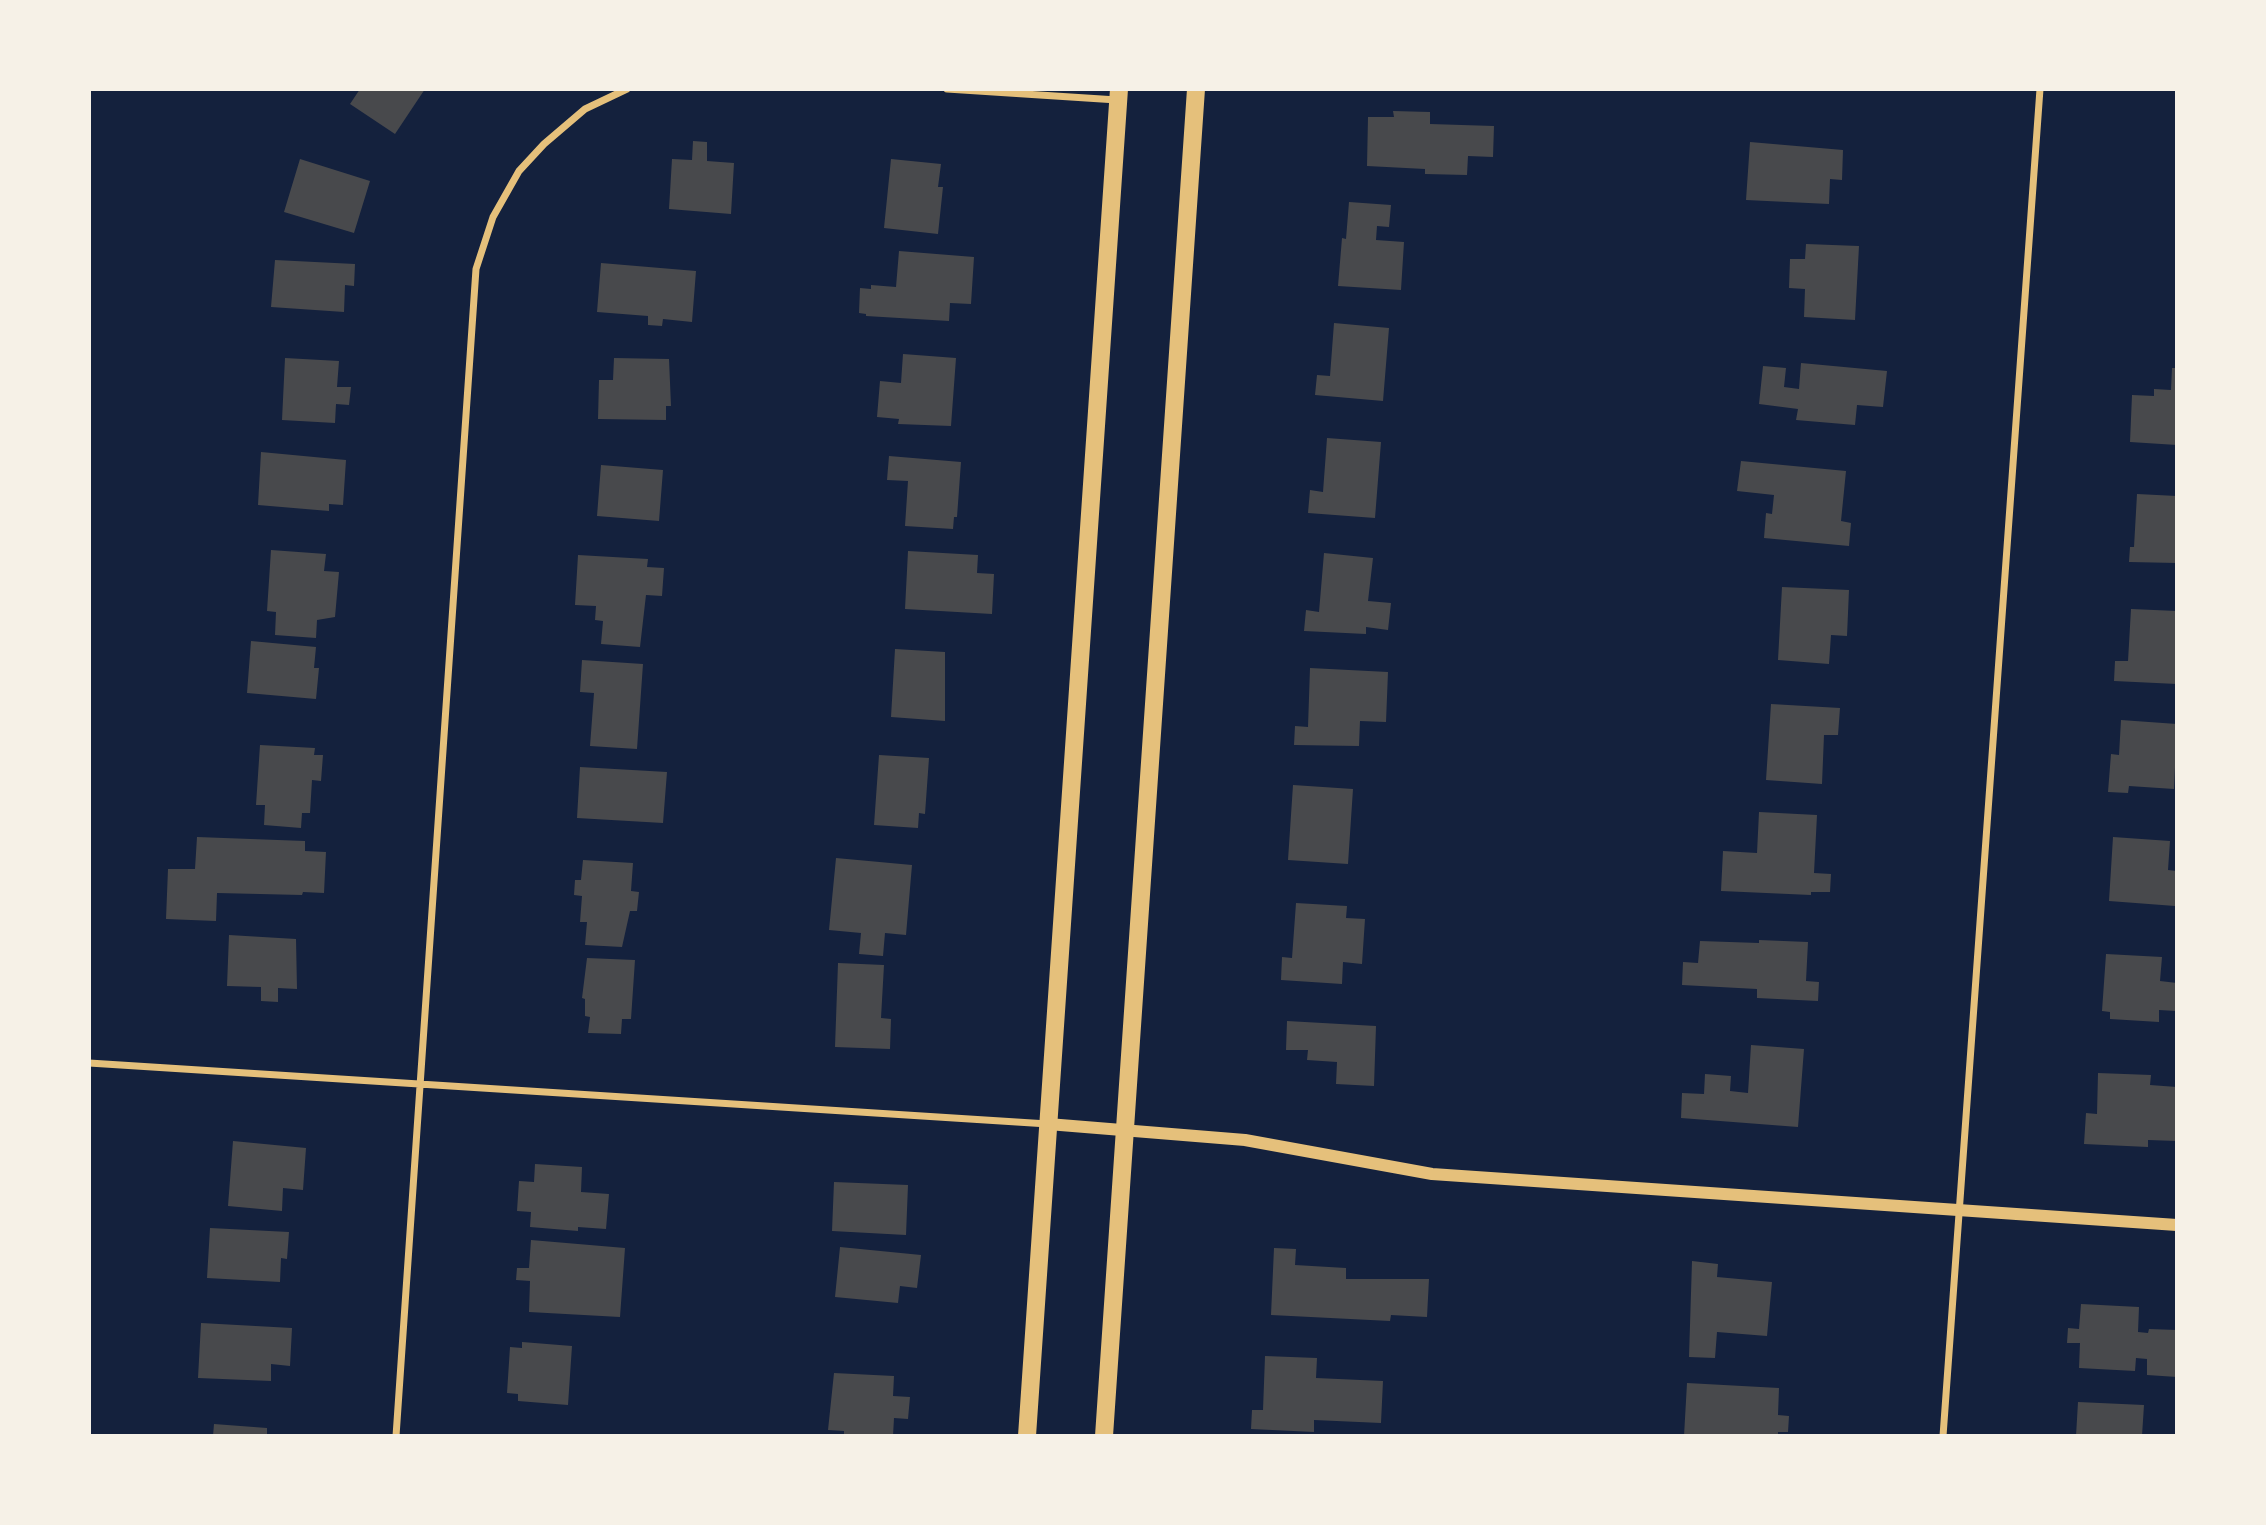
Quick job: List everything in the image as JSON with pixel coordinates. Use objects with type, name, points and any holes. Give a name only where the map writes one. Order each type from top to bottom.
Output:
[{"type":"main road","points":[[1104,1436],[1196,89]]},
{"type":"main road","points":[[1027,1436],[1118,95]]},
{"type":"street","points":[[396,1436],[474,285],[481,251],[500,201],[519,171],[544,144],[585,109],[627,89]]},
{"type":"street","points":[[947,89],[1118,95]]},
{"type":"street","points":[[1943,1436],[2040,89]]},
{"type":"street","points":[[89,1063],[1125,1129],[1245,1140],[1432,1174],[2177,1225]]},
{"type":"building","points":[[360,89],[425,89],[395,134],[350,104]]},
{"type":"building","points":[[1393,111],[1430,112],[1430,124],[1494,126],[1493,157],[1468,156],[1467,175],[1425,174],[1425,169],[1367,166],[1368,117],[1394,117]]},
{"type":"building","points":[[693,141],[707,142],[707,161],[734,163],[731,214],[669,209],[672,159],[692,160]]},
{"type":"building","points":[[1750,142],[1843,150],[1842,180],[1830,179],[1829,204],[1746,200]]},
{"type":"building","points":[[300,159],[370,181],[354,233],[284,212]]},
{"type":"building","points":[[891,159],[941,164],[938,187],[943,187],[938,234],[884,228]]},
{"type":"building","points":[[1349,202],[1391,205],[1389,227],[1377,226],[1376,240],[1404,242],[1401,290],[1338,286],[1342,238],[1346,239]]},
{"type":"building","points":[[1806,244],[1859,246],[1855,320],[1804,317],[1805,289],[1789,288],[1790,259],[1805,259]]},
{"type":"building","points":[[899,251],[974,257],[971,304],[950,303],[949,321],[866,316],[859,313],[860,288],[871,289],[871,285],[896,287]]},
{"type":"building","points":[[275,260],[355,264],[354,286],[345,285],[344,312],[271,307]]},
{"type":"building","points":[[601,263],[696,271],[692,322],[663,319],[662,326],[648,325],[648,316],[597,312]]},
{"type":"building","points":[[1334,323],[1389,328],[1383,401],[1315,395],[1317,375],[1330,376]]},
{"type":"building","points":[[903,354],[956,358],[951,426],[898,424],[899,419],[877,417],[880,381],[901,383]]},
{"type":"building","points":[[285,358],[339,361],[337,387],[351,387],[349,405],[336,404],[335,423],[282,420]]},
{"type":"building","points":[[614,358],[669,359],[671,406],[666,406],[666,420],[598,419],[599,380],[613,380]]},
{"type":"building","points":[[1801,363],[1887,371],[1883,407],[1857,405],[1855,425],[1796,420],[1798,409],[1759,404],[1763,366],[1786,368],[1784,387],[1799,389]]},
{"type":"building","points":[[2172,368],[2177,368],[2177,445],[2130,442],[2132,395],[2154,396],[2154,389],[2171,390]]},
{"type":"building","points":[[1327,438],[1381,442],[1375,518],[1308,513],[1310,490],[1323,492]]},
{"type":"building","points":[[261,452],[346,460],[343,505],[329,504],[329,511],[258,505]]},
{"type":"building","points":[[889,456],[961,462],[957,517],[954,517],[953,529],[905,526],[908,481],[887,480]]},
{"type":"building","points":[[1741,461],[1846,471],[1841,521],[1851,523],[1849,546],[1764,538],[1766,513],[1772,514],[1774,495],[1737,491]]},
{"type":"building","points":[[601,465],[663,470],[659,521],[597,516]]},
{"type":"building","points":[[2137,494],[2177,496],[2177,563],[2129,562],[2130,547],[2134,547]]},
{"type":"building","points":[[271,550],[326,554],[324,571],[339,572],[335,617],[317,620],[316,638],[275,635],[276,612],[267,611]]},
{"type":"building","points":[[908,551],[978,555],[977,573],[994,574],[992,614],[905,609]]},
{"type":"building","points":[[1324,553],[1373,558],[1368,601],[1391,603],[1388,630],[1366,627],[1366,634],[1304,631],[1306,610],[1319,612]]},
{"type":"building","points":[[578,555],[648,559],[647,567],[664,568],[662,596],[646,595],[640,647],[601,644],[603,621],[595,620],[596,606],[575,605]]},
{"type":"building","points":[[1782,587],[1849,590],[1847,636],[1831,635],[1829,664],[1778,660]]},
{"type":"building","points":[[2131,609],[2177,611],[2177,684],[2114,681],[2115,661],[2128,661]]},
{"type":"building","points":[[251,641],[316,647],[314,668],[319,668],[316,699],[247,693]]},
{"type":"building","points":[[895,649],[945,652],[945,721],[891,717]]},
{"type":"building","points":[[582,660],[643,664],[637,749],[590,746],[594,693],[580,692]]},
{"type":"building","points":[[1310,668],[1388,672],[1386,722],[1360,721],[1359,746],[1294,745],[1295,726],[1308,727]]},
{"type":"building","points":[[1771,704],[1840,708],[1838,735],[1824,735],[1822,784],[1766,780]]},
{"type":"building","points":[[2121,720],[2177,724],[2174,789],[2129,786],[2128,793],[2108,792],[2111,754],[2119,755]]},
{"type":"building","points":[[260,745],[315,748],[314,755],[323,755],[321,781],[312,780],[310,813],[302,813],[301,828],[264,825],[265,805],[256,805]]},
{"type":"building","points":[[879,755],[929,758],[925,814],[919,813],[918,828],[874,825]]},
{"type":"building","points":[[580,767],[667,772],[663,823],[577,818]]},
{"type":"building","points":[[1293,785],[1353,789],[1348,864],[1288,860]]},
{"type":"building","points":[[1759,812],[1817,815],[1814,873],[1831,874],[1830,892],[1811,892],[1811,895],[1721,891],[1723,851],[1757,853]]},
{"type":"building","points":[[197,837],[305,841],[305,851],[326,852],[324,893],[217,893],[216,921],[166,919],[168,869],[195,869]]},
{"type":"building","points":[[2113,837],[2170,841],[2168,870],[2177,871],[2175,906],[2109,901]]},
{"type":"building","points":[[836,858],[912,865],[906,935],[885,933],[883,956],[859,954],[861,933],[829,930]]},
{"type":"building","points":[[583,860],[633,863],[631,891],[639,892],[637,911],[630,911],[622,947],[585,945],[587,922],[580,922],[582,896],[574,895],[575,880],[581,880]]},
{"type":"building","points":[[1296,903],[1347,906],[1346,918],[1365,919],[1362,964],[1343,962],[1342,984],[1281,980],[1282,957],[1292,958]]},
{"type":"building","points":[[229,935],[296,939],[297,989],[278,988],[278,1002],[261,1001],[261,987],[227,986]]},
{"type":"building","points":[[1759,940],[1808,942],[1806,981],[1819,982],[1818,1001],[1757,998],[1757,989],[1682,985],[1683,962],[1698,963],[1700,941],[1759,943]]},
{"type":"building","points":[[2106,954],[2162,957],[2160,981],[2177,983],[2176,1011],[2159,1010],[2159,1022],[2110,1019],[2110,1012],[2102,1011]]},
{"type":"building","points":[[587,958],[635,960],[631,1019],[622,1019],[621,1034],[588,1033],[590,1017],[585,1016],[585,999],[582,998]]},
{"type":"building","points":[[838,963],[884,965],[881,1018],[891,1019],[890,1049],[835,1047]]},
{"type":"building","points":[[1287,1021],[1376,1026],[1374,1086],[1336,1084],[1337,1062],[1307,1060],[1308,1050],[1286,1050]]},
{"type":"building","points":[[1751,1045],[1804,1049],[1798,1127],[1681,1118],[1682,1093],[1704,1094],[1705,1074],[1731,1076],[1730,1091],[1748,1093]]},
{"type":"building","points":[[2098,1073],[2151,1075],[2150,1085],[2177,1087],[2177,1141],[2148,1140],[2148,1147],[2084,1144],[2086,1113],[2097,1114]]},
{"type":"building","points":[[233,1141],[306,1148],[303,1190],[283,1188],[282,1211],[228,1206]]},
{"type":"building","points":[[535,1164],[582,1167],[581,1192],[609,1194],[606,1229],[578,1227],[578,1231],[530,1227],[531,1212],[517,1211],[519,1181],[534,1182]]},
{"type":"building","points":[[834,1182],[908,1185],[906,1235],[832,1231]]},
{"type":"building","points":[[210,1228],[289,1232],[287,1259],[281,1258],[280,1282],[207,1278]]},
{"type":"building","points":[[531,1240],[625,1248],[620,1317],[529,1312],[530,1281],[516,1280],[517,1268],[529,1268]]},
{"type":"building","points":[[840,1247],[921,1255],[917,1288],[900,1286],[898,1303],[835,1297]]},
{"type":"building","points":[[1274,1248],[1296,1249],[1295,1265],[1346,1268],[1346,1279],[1429,1279],[1427,1317],[1391,1315],[1390,1321],[1271,1315]]},
{"type":"building","points":[[1692,1261],[1718,1264],[1717,1277],[1772,1282],[1767,1336],[1717,1332],[1715,1358],[1689,1357]]},
{"type":"building","points":[[2081,1304],[2139,1307],[2138,1332],[2148,1333],[2149,1329],[2177,1330],[2177,1377],[2147,1375],[2147,1359],[2136,1358],[2135,1371],[2079,1368],[2080,1343],[2067,1343],[2068,1328],[2079,1329]]},
{"type":"building","points":[[201,1323],[292,1328],[290,1366],[271,1364],[271,1381],[198,1378]]},
{"type":"building","points":[[522,1342],[572,1346],[568,1405],[518,1401],[518,1394],[507,1393],[510,1347],[522,1348]]},
{"type":"building","points":[[1265,1356],[1317,1358],[1316,1378],[1383,1381],[1381,1423],[1314,1420],[1314,1432],[1251,1429],[1252,1410],[1263,1410]]},
{"type":"building","points":[[834,1373],[894,1376],[893,1396],[910,1397],[908,1419],[894,1418],[893,1436],[844,1436],[844,1431],[828,1430]]},
{"type":"building","points":[[1687,1383],[1779,1388],[1778,1415],[1789,1416],[1788,1432],[1778,1432],[1778,1436],[1684,1436]]},
{"type":"building","points":[[2078,1402],[2144,1405],[2142,1436],[2076,1436]]},
{"type":"building","points":[[214,1424],[267,1428],[267,1436],[213,1436]]}]
